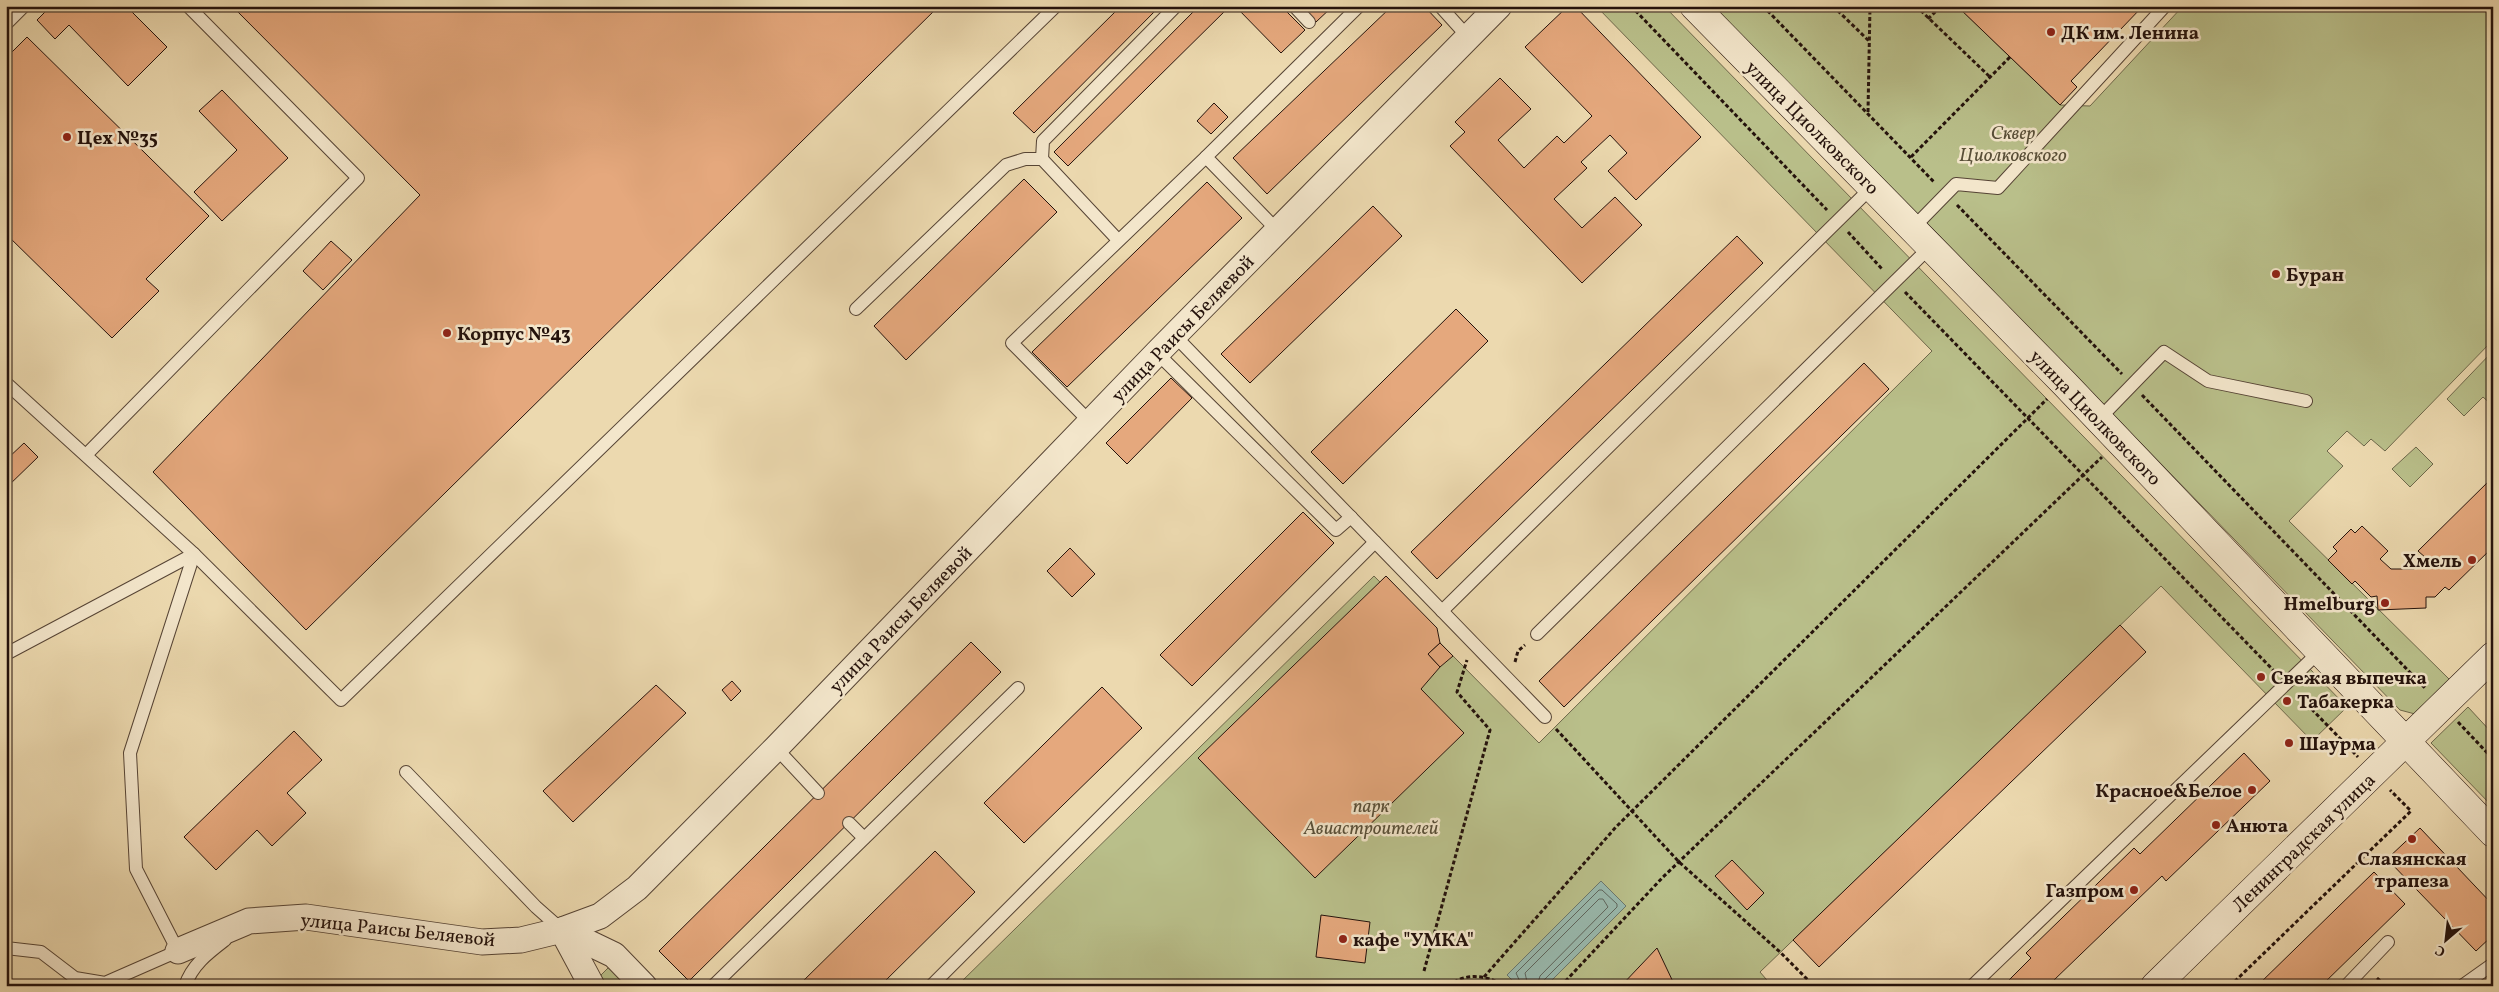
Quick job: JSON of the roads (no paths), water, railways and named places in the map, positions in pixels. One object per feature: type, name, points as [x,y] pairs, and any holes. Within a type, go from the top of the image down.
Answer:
[{"type":"street","name":"улица Раисы Беляевой","points":[[178,951],[249,921],[306,917],[482,942],[521,940],[562,930],[600,916],[637,888],[776,748],[1090,422],[1499,6]]},
{"type":"street","name":"улица Циолковского","points":[[1694,6],[2064,383],[2493,834]]},
{"type":"street","name":"Ленинградская улица","points":[[2155,986],[2493,656]]},
{"type":"street","points":[[562,930],[592,986]]},
{"type":"street","points":[[562,930],[614,955],[644,986]]},
{"type":"lane","points":[[6,24],[24,6]]},
{"type":"lane","points":[[86,455],[358,178],[188,6]]},
{"type":"lane","points":[[6,383],[194,554],[341,700],[1056,6]]},
{"type":"lane","points":[[1118,240],[1042,159],[1043,141],[1176,6]]},
{"type":"lane","points":[[1294,6],[1309,22]]},
{"type":"lane","points":[[1090,422],[1012,343],[1359,6]]},
{"type":"lane","points":[[1440,6],[1468,37]]},
{"type":"lane","points":[[1537,634],[1894,281],[1956,184],[1998,188],[2165,6]]},
{"type":"lane","points":[[1206,156],[1278,231]]},
{"type":"lane","points":[[856,310],[1006,164],[1025,159],[1042,159]]},
{"type":"lane","points":[[1442,611],[1872,187]]},
{"type":"lane","points":[[1175,336],[1545,717]]},
{"type":"lane","points":[[2098,420],[2164,352],[2208,381],[2306,401]]},
{"type":"lane","points":[[1158,353],[1336,530],[1351,518]]},
{"type":"lane","points":[[930,986],[1375,542]]},
{"type":"lane","points":[[6,654],[194,554]]},
{"type":"lane","points":[[6,948],[41,952],[75,978],[105,982],[178,951],[136,869],[130,753],[194,554]]},
{"type":"lane","points":[[1972,986],[2319,652]]},
{"type":"lane","points":[[713,986],[1018,688]]},
{"type":"lane","points":[[776,748],[818,793]]},
{"type":"lane","points":[[406,772],[536,907],[562,930]]},
{"type":"lane","points":[[849,823],[864,838]]},
{"type":"lane","points":[[186,986],[189,973],[204,956],[249,921]]},
{"type":"lane","points":[[2346,986],[2388,942]]},
{"type":"lane","points":[[2462,986],[2493,964]]},
{"type":"water","points":[[1601,881],[1626,906],[1546,986],[1518,986],[1507,975]]},
{"type":"place","name":"ДК им. Ленина","points":[[2051,32]]},
{"type":"place","name":"Цех №35","points":[[67,137]]},
{"type":"place","name":"Буран","points":[[2276,274]]},
{"type":"place","name":"Корпус №43","points":[[447,333]]},
{"type":"place","name":"Хмель","points":[[2472,560]]},
{"type":"place","name":"Hmelburg","points":[[2385,603]]},
{"type":"place","name":"Свежая выпечка","points":[[2261,677]]},
{"type":"place","name":"Табакерка","points":[[2287,701]]},
{"type":"place","name":"Шаурма","points":[[2289,743]]},
{"type":"place","name":"Красное&Белое","points":[[2252,790]]},
{"type":"place","name":"Анюта","points":[[2216,825]]},
{"type":"place","name":"Славянская трапеза","points":[[2412,839]]},
{"type":"place","name":"Газпром","points":[[2134,890]]},
{"type":"place","name":"кафе \"УМКА\"","points":[[1343,939]]},
{"type":"park label","name":"Сквер Циолковского","points":[[2013,143]]},
{"type":"park label","name":"парк Авиастроителей","points":[[1371,816]]}]
